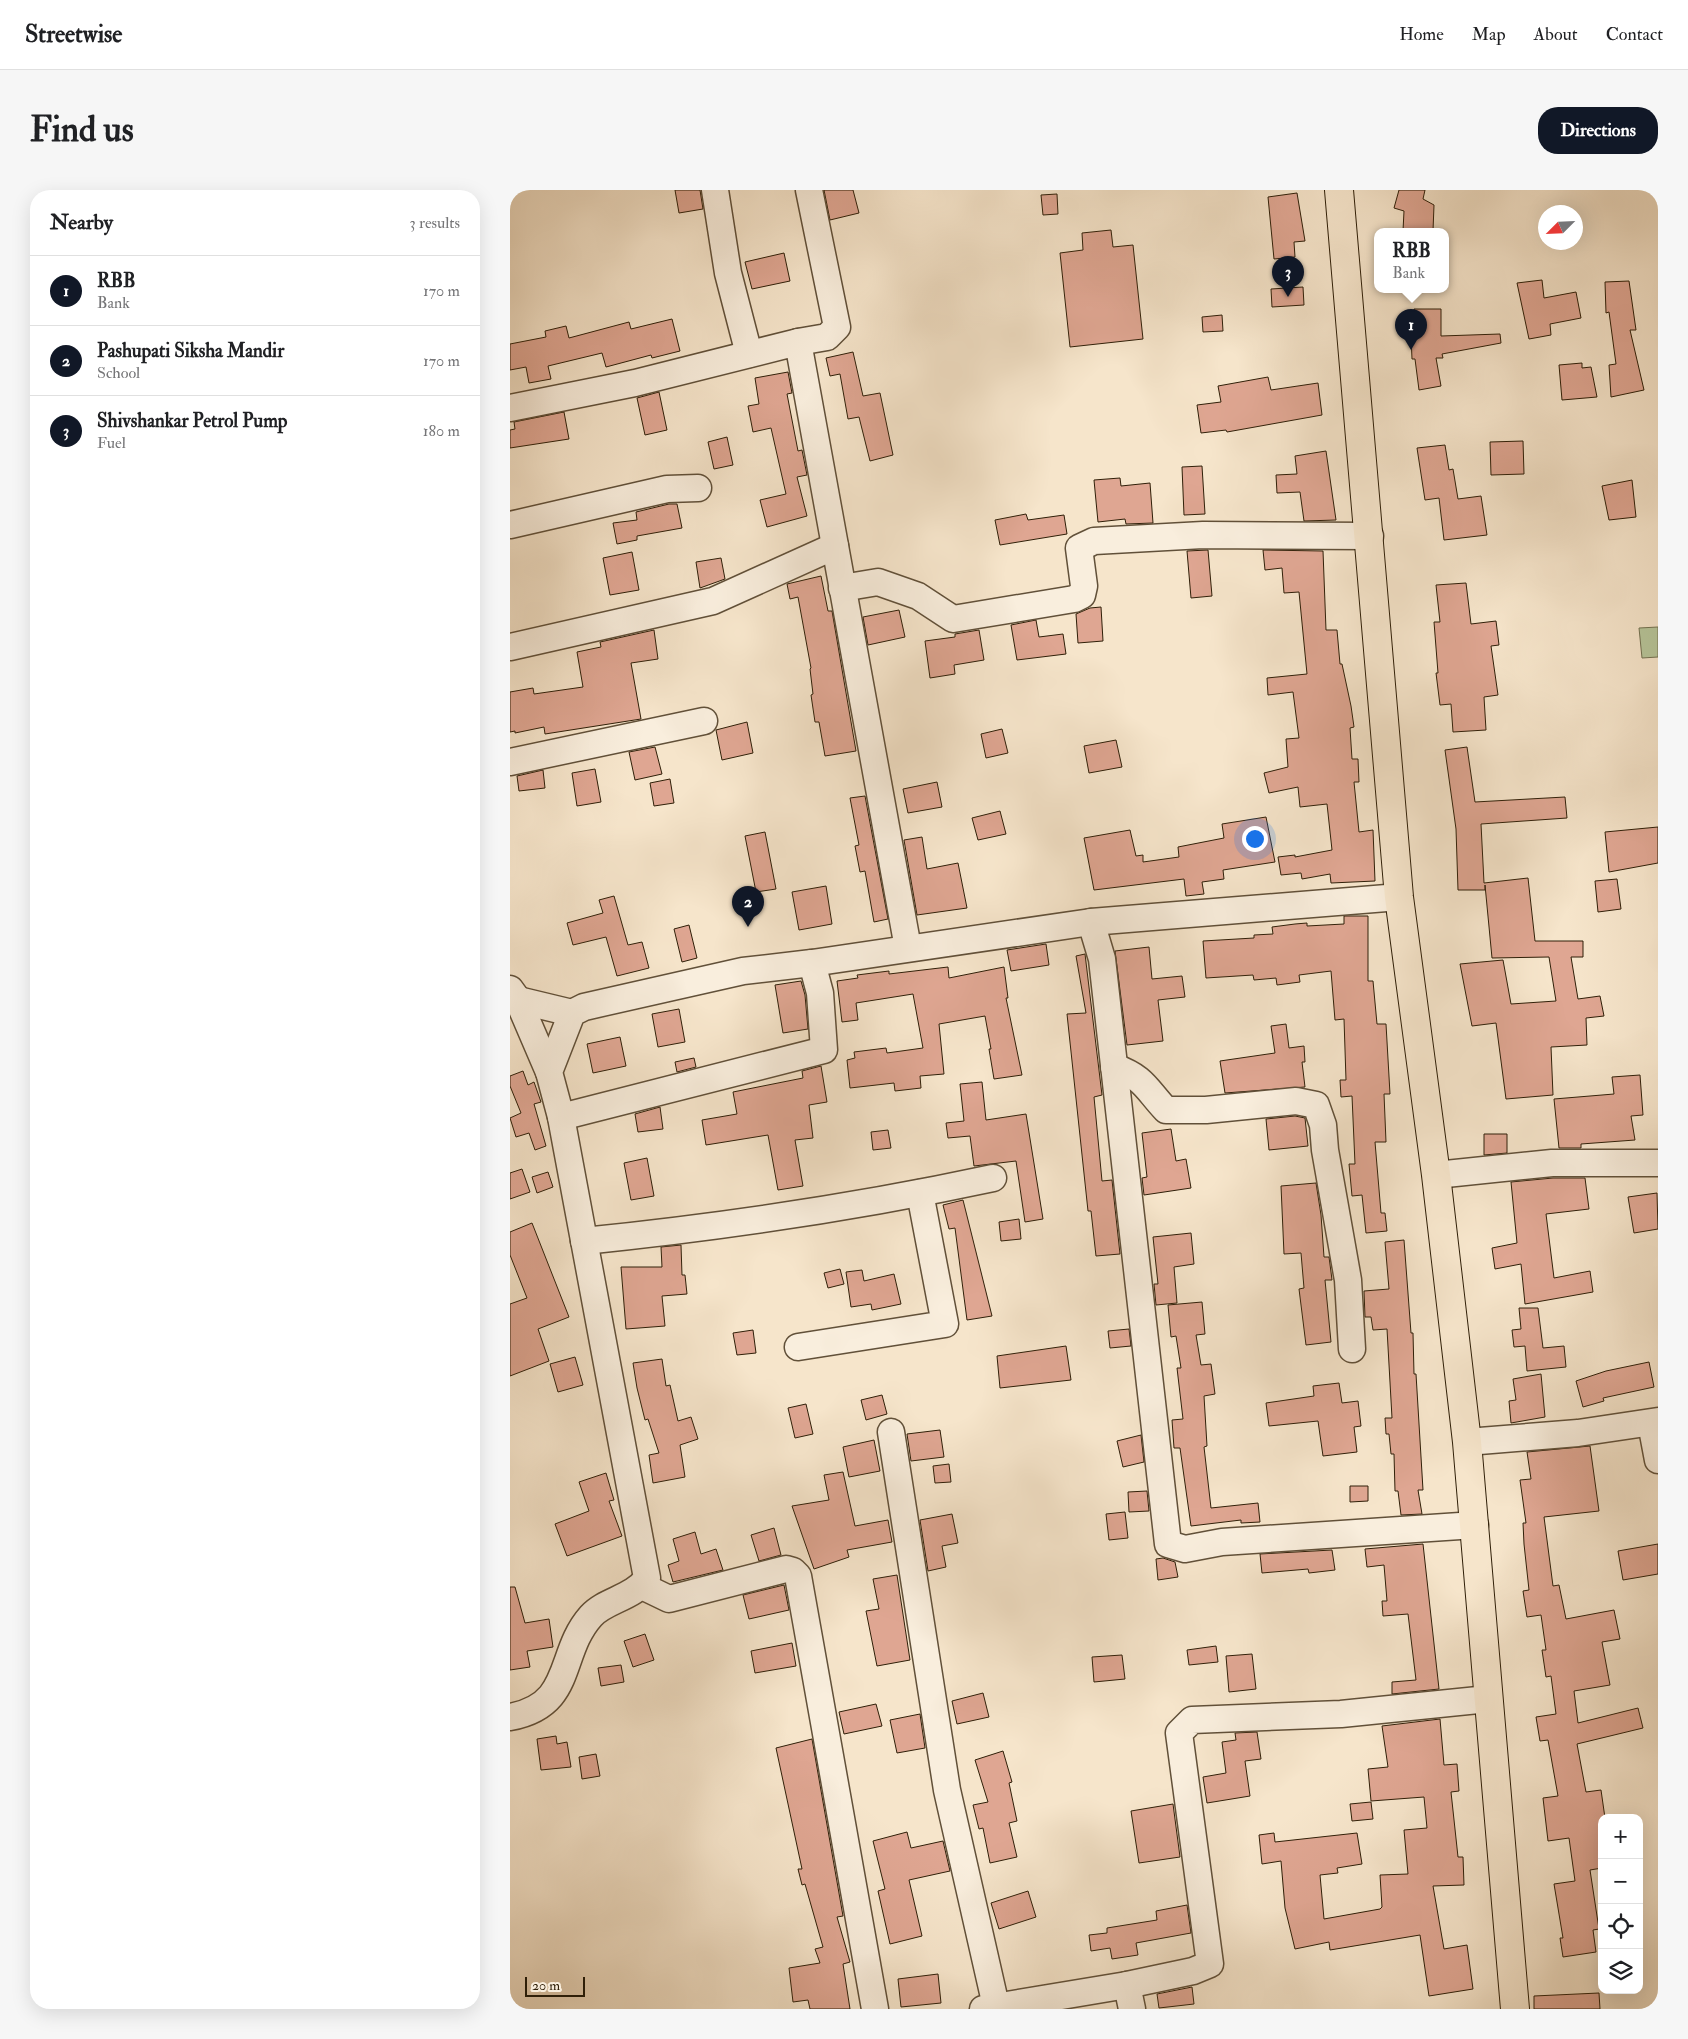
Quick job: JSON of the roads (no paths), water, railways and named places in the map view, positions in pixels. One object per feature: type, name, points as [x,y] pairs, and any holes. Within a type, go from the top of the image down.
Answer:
[{"type":"main road","points":[[1339,190],[1370,536],[1399,897],[1436,1174],[1467,1442],[1515,2009]]},
{"type":"street","points":[[715,190],[728,273],[749,354]]},
{"type":"street","points":[[510,408],[635,383],[798,342],[827,337],[837,327],[809,190]]},
{"type":"street","points":[[798,342],[908,948]]},
{"type":"street","points":[[510,526],[667,490],[698,488]]},
{"type":"street","points":[[842,588],[878,582],[918,596],[953,619],[1074,599],[1082,595],[1084,586],[1079,548],[1094,541],[1202,535],[1370,536]]},
{"type":"street","points":[[510,647],[713,601],[835,546]]},
{"type":"street","points":[[510,762],[704,721]]},
{"type":"street","points":[[549,1072],[572,1014],[584,1007],[743,971],[812,963],[1091,922],[1399,897]]},
{"type":"street","points":[[1091,922],[1102,959],[1168,1544],[1185,1549],[1222,1542],[1475,1525]]},
{"type":"street","points":[[561,1117],[824,1050],[820,993],[812,963]]},
{"type":"street","points":[[514,994],[572,1014]]},
{"type":"street","points":[[510,1717],[523,1715],[552,1697],[564,1676],[568,1654],[591,1615],[642,1586],[647,1578],[641,1536],[561,1117],[549,1072],[514,994]]},
{"type":"street","points":[[1114,1068],[1129,1072],[1149,1087],[1166,1110],[1206,1110],[1296,1101],[1316,1105],[1323,1125],[1325,1150],[1348,1280],[1352,1350]]},
{"type":"street","points":[[1436,1174],[1552,1163],[1658,1163]]},
{"type":"street","points":[[584,1242],[687,1231],[920,1193],[993,1178]]},
{"type":"street","points":[[798,1347],[945,1324],[920,1193]]},
{"type":"street","points":[[1467,1442],[1578,1433],[1655,1422],[1658,1460]]},
{"type":"street","points":[[891,1432],[947,1790],[989,2008],[1130,1997],[1210,1964],[1179,1732],[1192,1720],[1341,1714],[1488,1699]]},
{"type":"street","points":[[642,1586],[669,1599],[786,1569],[793,1571],[798,1576],[875,2009]]},
{"type":"place","name":"Shivshankar Petrol Pump","points":[[1288,297]]},
{"type":"place","name":"RBB","points":[[1411,350]]},
{"type":"place","name":"Pashupati Siksha Mandir","points":[[748,927]]}]
